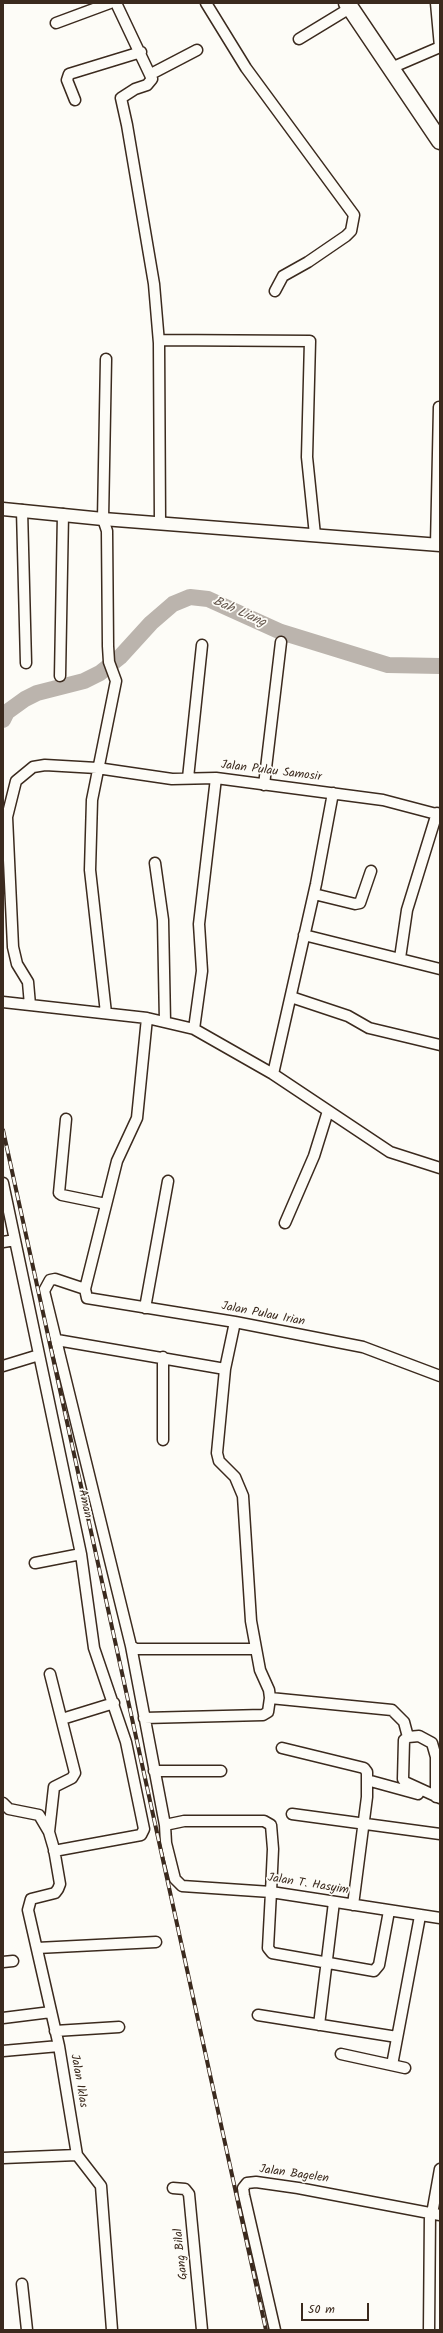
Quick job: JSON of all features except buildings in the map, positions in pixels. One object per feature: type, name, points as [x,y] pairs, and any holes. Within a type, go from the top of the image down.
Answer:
[{"type":"highway","points":[[348,5],[440,141]]},
{"type":"street","points":[[206,3],[246,68],[354,215],[351,231],[346,236],[303,265],[283,276],[275,291]]},
{"type":"street","points":[[391,68],[440,47],[436,3]]},
{"type":"street","points":[[56,23],[117,4],[152,74],[150,83],[124,94],[121,98],[145,222],[154,284],[158,340],[160,523]]},
{"type":"street","points":[[299,39],[348,5]]},
{"type":"street","points":[[152,74],[197,50]]},
{"type":"street","points":[[75,100],[67,80],[69,74],[141,52]]},
{"type":"street","points":[[158,340],[310,341],[307,457],[315,535]]},
{"type":"street","points":[[106,359],[103,519],[107,531],[109,662],[116,681],[97,768],[92,800],[90,870],[106,1013]]},
{"type":"street","points":[[3,508],[103,519],[438,545],[440,407]]},
{"type":"street","points":[[22,510],[26,663]]},
{"type":"street","points":[[60,676],[63,514]]},
{"type":"street","points":[[264,784],[281,642]]},
{"type":"street","points":[[188,778],[202,645]]},
{"type":"street","name":"Jalan Pulau Samosir","points":[[30,1005],[28,982],[17,964],[13,947],[7,817],[16,781],[33,767],[45,765],[97,768],[172,778],[216,778],[384,800],[438,814]]},
{"type":"street","points":[[194,1029],[202,971],[199,924],[216,778]]},
{"type":"street","points":[[273,1074],[314,894],[333,793]]},
{"type":"street","points":[[400,958],[407,910],[438,814]]},
{"type":"street","points":[[155,863],[163,920],[165,1022]]},
{"type":"street","points":[[314,894],[355,904],[360,903],[362,901],[371,871]]},
{"type":"street","points":[[304,935],[440,969]]},
{"type":"street","points":[[291,997],[348,1016],[369,1028],[440,1045]]},
{"type":"street","points":[[3,1002],[147,1018],[194,1029],[273,1074],[390,1152],[440,1168]]},
{"type":"street","points":[[147,1018],[137,1118],[117,1161],[85,1289],[55,1279],[50,1280],[44,1291],[131,1646],[165,1825],[184,1821],[264,1821],[271,1825],[273,1849],[269,1951],[280,1956],[327,1964],[374,1970],[377,1969],[390,1911]]},
{"type":"street","points":[[285,1223],[314,1156],[328,1111]]},
{"type":"street","points":[[66,1119],[59,1192],[62,1195],[106,1204]]},
{"type":"street","points":[[146,1308],[168,1181]]},
{"type":"street","name":"Aman","points":[[3,1183],[81,1554],[94,1648],[114,1703],[126,1742],[144,1829],[141,1836],[54,1852]]},
{"type":"street","points":[[3,1242],[15,1240]]},
{"type":"street","name":"Jalan Pulau Irian","points":[[85,1289],[87,1298],[92,1300],[235,1322],[363,1347],[440,1376]]},
{"type":"street","points":[[144,1718],[263,1715],[268,1712],[270,1698],[269,1690],[260,1670],[251,1621],[243,1496],[235,1477],[220,1461],[217,1453],[225,1369],[235,1322]]},
{"type":"street","points":[[56,1340],[163,1357],[225,1369]]},
{"type":"street","points":[[3,1366],[39,1355]]},
{"type":"street","points":[[163,1357],[163,1440]]},
{"type":"street","points":[[35,1563],[81,1554]]},
{"type":"street","points":[[131,1646],[136,1649],[256,1649]]},
{"type":"street","points":[[49,1832],[54,1788],[72,1778],[76,1773],[50,1674]]},
{"type":"street","points":[[270,1698],[392,1710],[404,1722],[408,1737]]},
{"type":"street","points":[[62,1719],[114,1703]]},
{"type":"street","points":[[419,1736],[432,1743],[436,1757],[439,1800],[403,1779],[404,1740],[408,1737],[419,1736]]},
{"type":"street","points":[[282,1748],[364,1768],[367,1772],[364,1824],[353,1905]]},
{"type":"street","points":[[154,1771],[220,1771]]},
{"type":"street","points":[[367,1780],[394,1786],[439,1800]]},
{"type":"street","points":[[3,1803],[9,1809],[39,1815],[49,1832],[54,1852]]},
{"type":"street","points":[[292,1814],[440,1834]]},
{"type":"street","name":"Jalan T. Hasyim","points":[[165,1825],[166,1844],[175,1879],[182,1886],[271,1892],[440,1918]]},
{"type":"street","name":"Jalan Iklas","points":[[54,1852],[60,1884],[58,1889],[55,1893],[31,1900],[28,1910],[56,2031],[77,2155],[102,2186],[112,2330]]},
{"type":"street","points":[[319,2026],[334,1902]]},
{"type":"street","points":[[392,2065],[420,1916]]},
{"type":"street","points":[[37,1948],[156,1942]]},
{"type":"street","points":[[3,2018],[51,2012]]},
{"type":"street","points":[[258,2015],[319,2026],[397,2037]]},
{"type":"street","points":[[56,2031],[119,2027]]},
{"type":"street","points":[[3,2050],[59,2046]]},
{"type":"street","points":[[340,2054],[405,2068]]},
{"type":"street","points":[[3,2158],[77,2155]]},
{"type":"street","points":[[429,2330],[434,2214],[440,2169]]},
{"type":"street","name":"Jalan Bagelen","points":[[275,2330],[244,2195],[243,2188],[247,2183],[256,2182],[298,2188],[434,2214]]},
{"type":"street","name":"Gang Bilal","points":[[173,2188],[185,2189],[189,2194],[202,2330]]},
{"type":"street","points":[[22,2284],[27,2330]]},
{"type":"waterway","name":"Bah Liang","points":[[3,720],[7,712],[25,699],[37,693],[84,681],[100,673],[120,657],[151,623],[173,604],[190,597],[208,599],[281,632],[388,665],[440,666]]},
{"type":"railway","points":[[3,1130],[266,2330]]}]
